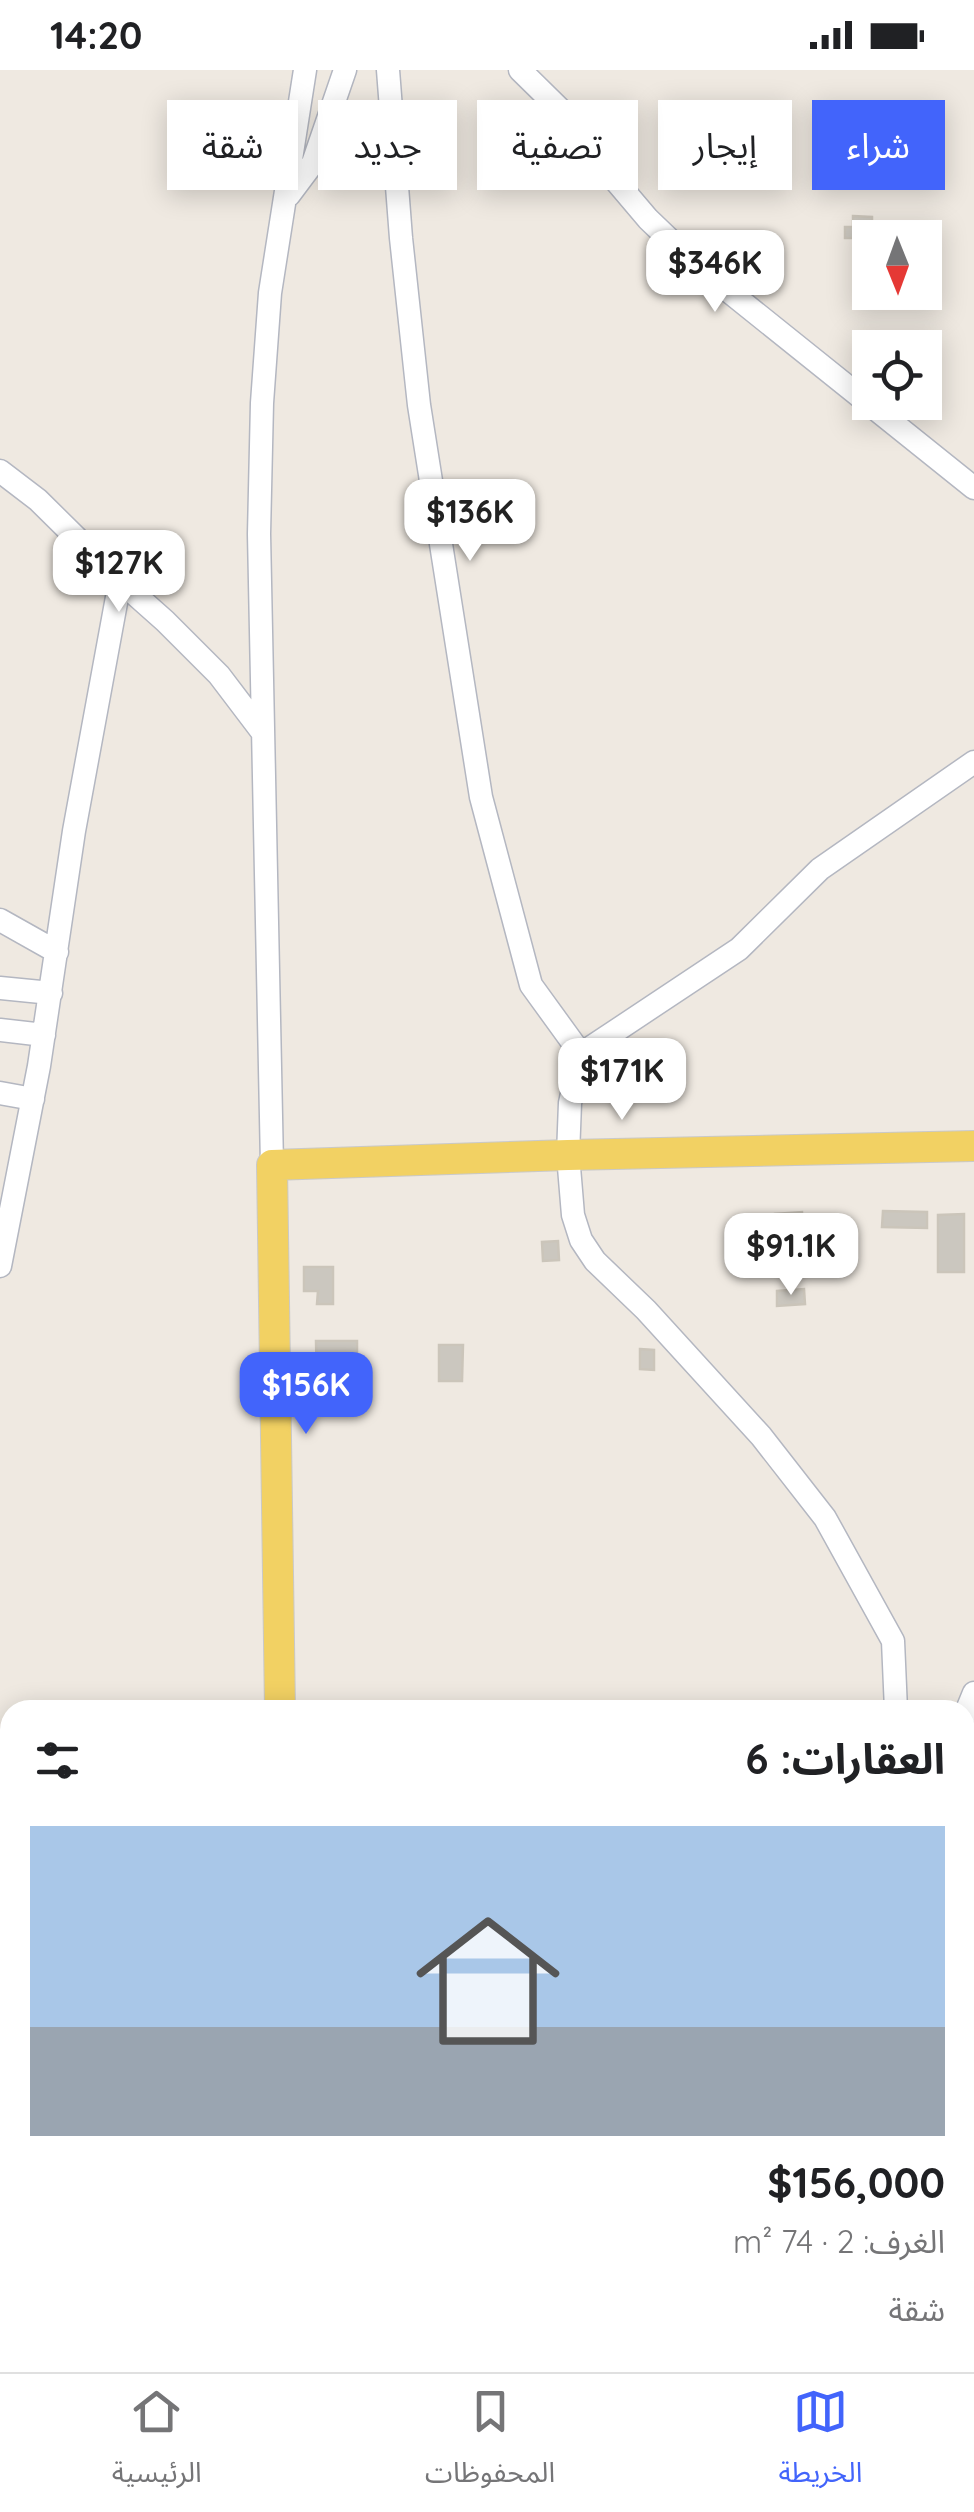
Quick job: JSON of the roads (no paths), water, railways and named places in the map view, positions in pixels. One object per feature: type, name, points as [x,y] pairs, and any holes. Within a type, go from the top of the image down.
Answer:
[{"type":"main road","points":[[280,1700],[272,1166],[974,1146]]},
{"type":"street","points":[[272,1166],[259,534],[262,402],[270,293],[305,70]]},
{"type":"street","points":[[286,198],[313,163],[345,70]]},
{"type":"street","points":[[388,70],[401,238],[420,405],[481,797],[531,985],[582,1054]]},
{"type":"street","points":[[520,70],[578,128],[609,174],[648,219],[696,265],[974,488]]},
{"type":"street","points":[[0,472],[38,500],[219,675],[263,733]]},
{"type":"street","points":[[0,1266],[12,1152],[33,1099],[74,831],[120,582]]},
{"type":"street","points":[[895,1700],[892,1641],[825,1518],[761,1436],[646,1310],[594,1262],[581,1240],[574,1215],[568,1155],[570,1104],[582,1054],[739,949],[820,869],[974,762]]},
{"type":"street","points":[[0,920],[57,952]]},
{"type":"street","points":[[0,988],[51,993]]},
{"type":"street","points":[[0,1030],[44,1035]]},
{"type":"street","points":[[0,1093],[33,1099]]}]
